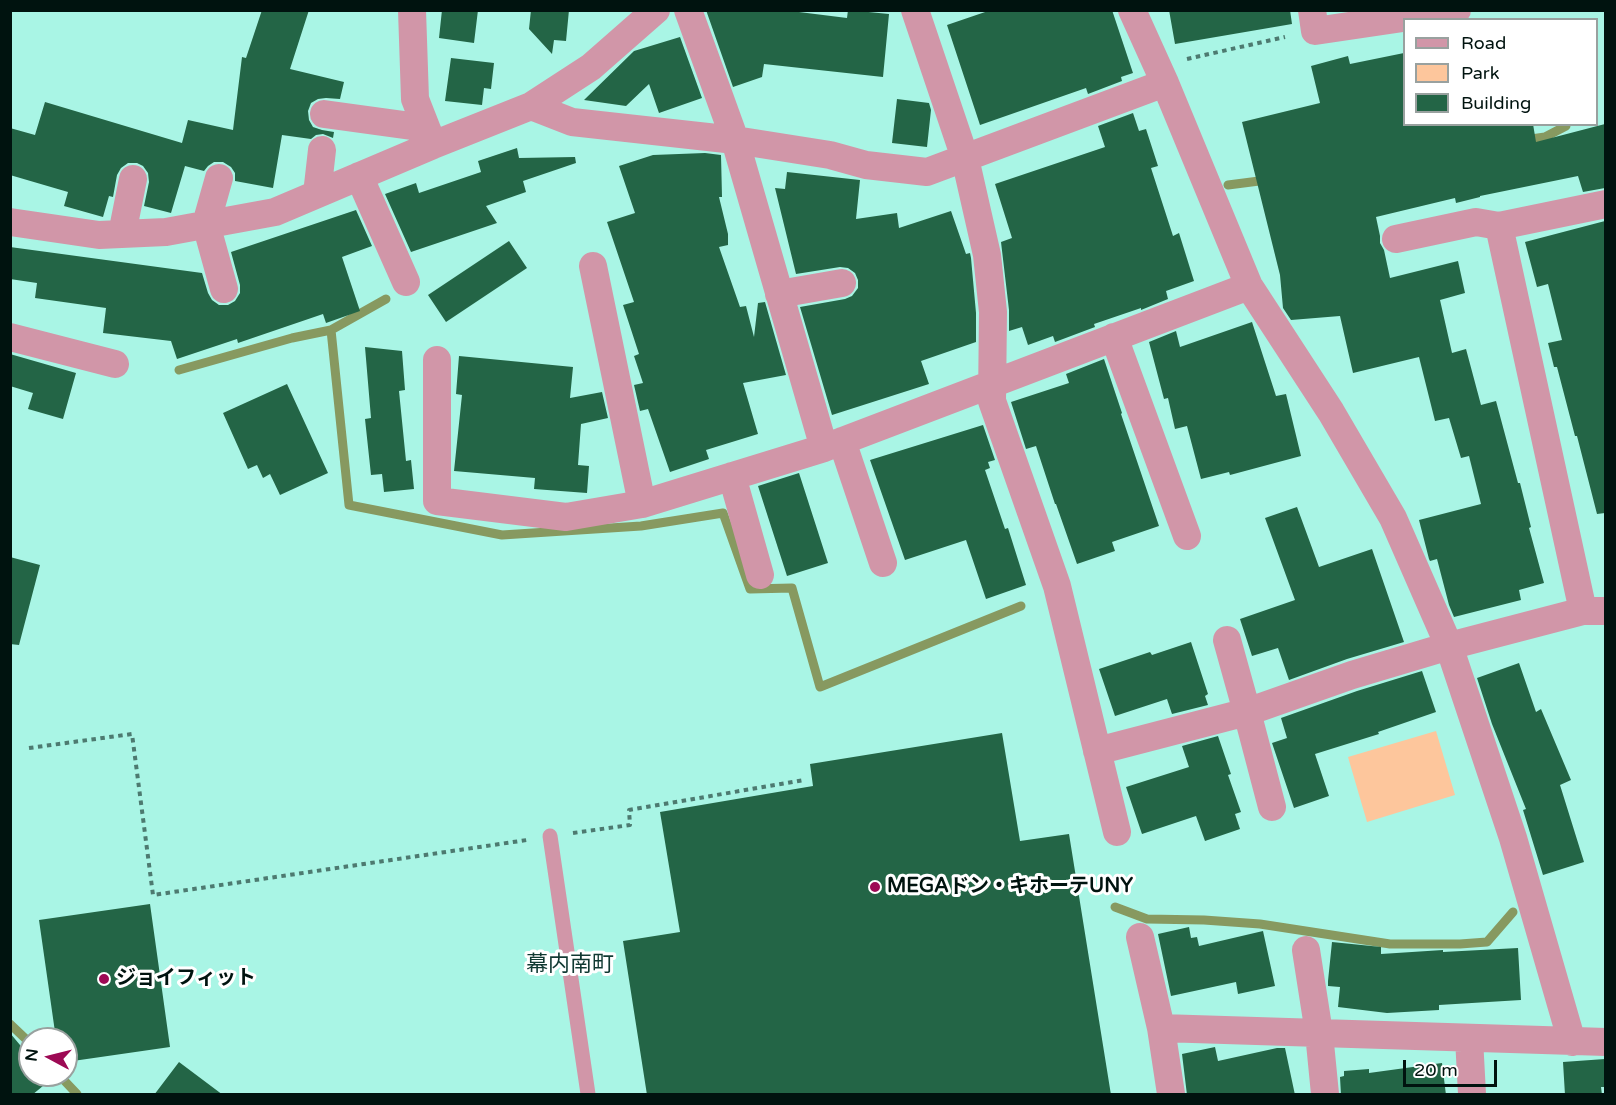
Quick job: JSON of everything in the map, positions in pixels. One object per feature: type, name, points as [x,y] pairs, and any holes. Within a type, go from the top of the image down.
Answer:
[{"type":"street","points":[[412,10],[415,99],[430,136]]},
{"type":"street","points":[[10,222],[99,235],[166,232],[275,212],[359,176],[430,136],[531,106],[591,67],[656,10]]},
{"type":"street","points":[[688,10],[735,140],[779,294],[833,445],[882,563]]},
{"type":"street","points":[[915,10],[965,158],[987,255],[993,312],[992,401],[1057,586],[1117,832]]},
{"type":"street","points":[[1132,10],[1249,286],[1331,412],[1393,518],[1449,646],[1513,838],[1572,1041]]},
{"type":"street","points":[[1314,21],[1457,10]]},
{"type":"street","points":[[531,106],[572,122],[735,140],[830,155],[866,165],[927,172],[1161,74]]},
{"type":"street","points":[[324,114],[430,136]]},
{"type":"street","points":[[317,194],[322,150]]},
{"type":"street","points":[[359,176],[406,282]]},
{"type":"street","points":[[219,178],[206,225],[224,289]]},
{"type":"street","points":[[122,234],[133,179]]},
{"type":"street","points":[[1396,239],[1476,222],[1500,226],[1605,204]]},
{"type":"street","points":[[1097,750],[1247,712],[1352,675],[1449,646],[1594,611],[1500,226]]},
{"type":"street","points":[[593,266],[642,504]]},
{"type":"street","points":[[779,294],[842,283]]},
{"type":"street","points":[[437,360],[437,501],[566,517],[642,504],[833,445],[1249,286]]},
{"type":"street","points":[[10,337],[115,364]]},
{"type":"street","points":[[1114,337],[1187,536]]},
{"type":"street","points":[[732,476],[760,575]]},
{"type":"street","points":[[1227,640],[1272,807]]},
{"type":"street","points":[[1140,937],[1161,1028],[1171,1095]]},
{"type":"street","points":[[1306,950],[1319,1033],[1325,1095]]},
{"type":"street","points":[[1161,1028],[1605,1042]]},
{"type":"street","points":[[1469,1038],[1472,1095]]},
{"type":"lane","points":[[550,836],[588,1095]]},
{"type":"path","points":[[1161,74],[1314,21]]},
{"type":"path","points":[[29,748],[132,734],[153,895],[630,825],[629,810],[804,780]]},
{"type":"green space","points":[[1436,731],[1455,795],[1367,822],[1348,757]]},
{"type":"building","points":[[262,10],[309,10],[290,69],[344,82],[340,99],[318,99],[311,103],[308,111],[313,127],[334,132],[333,138],[323,134],[311,139],[282,135],[273,188],[235,181],[235,173],[223,162],[214,162],[204,171],[185,166],[171,213],[144,206],[149,182],[148,173],[143,166],[137,163],[128,163],[117,175],[113,197],[109,196],[103,217],[64,206],[68,192],[10,175],[10,128],[35,135],[45,102],[182,143],[188,120],[233,130],[242,57],[246,58]]},
{"type":"building","points":[[442,10],[478,10],[474,43],[439,38]]},
{"type":"building","points":[[531,10],[569,10],[566,41],[554,40],[552,54],[529,29]]},
{"type":"building","points":[[706,10],[783,10],[847,18],[848,10],[889,14],[883,77],[764,64],[762,77],[733,87]]},
{"type":"building","points":[[991,10],[1112,10],[1133,73],[1121,77],[1122,81],[1088,94],[1086,88],[980,125],[947,25]]},
{"type":"building","points":[[1169,10],[1290,10],[1292,24],[1175,44]]},
{"type":"building","points":[[680,37],[702,98],[659,113],[649,84],[626,106],[584,100],[634,51]]},
{"type":"building","points":[[1403,53],[1403,126],[1533,126],[1536,142],[1605,124],[1605,188],[1583,192],[1578,176],[1456,203],[1455,198],[1376,217],[1380,243],[1384,250],[1390,278],[1458,261],[1465,293],[1440,300],[1452,353],[1466,349],[1481,405],[1496,401],[1518,483],[1520,483],[1544,583],[1519,590],[1521,600],[1454,617],[1437,559],[1430,561],[1429,559],[1419,520],[1481,504],[1469,456],[1461,458],[1449,418],[1435,421],[1419,357],[1353,373],[1340,316],[1291,320],[1283,308],[1280,275],[1242,122],[1320,103],[1311,66],[1348,56],[1350,64]]},
{"type":"building","points":[[451,58],[494,63],[491,89],[484,88],[482,105],[445,101]]},
{"type":"building","points":[[897,99],[929,103],[931,110],[927,147],[892,143]]},
{"type":"building","points":[[1133,113],[1139,131],[1146,129],[1158,166],[1151,168],[1173,236],[1179,233],[1194,281],[1166,291],[1168,299],[1141,310],[1141,308],[1094,324],[1095,327],[1055,342],[1053,336],[1028,345],[1022,327],[1009,331],[1009,310],[1001,242],[1012,238],[995,184],[1105,147],[1098,126]]},
{"type":"building","points":[[517,148],[519,158],[575,157],[576,163],[523,181],[526,192],[486,206],[497,223],[411,252],[385,194],[416,183],[419,193],[481,172],[478,161]]},
{"type":"building","points":[[705,153],[721,155],[722,197],[719,197],[728,234],[728,245],[719,247],[740,307],[746,306],[754,337],[758,303],[765,302],[786,375],[743,383],[758,434],[706,450],[709,459],[670,472],[648,409],[640,411],[634,385],[643,383],[634,356],[639,354],[623,305],[634,302],[607,222],[635,213],[619,166],[653,155]]},
{"type":"building","points":[[787,172],[860,180],[856,219],[897,213],[899,228],[951,211],[966,254],[970,253],[971,258],[976,342],[921,361],[929,384],[832,415],[800,307],[852,296],[858,288],[858,280],[855,273],[848,268],[840,267],[796,274],[775,188],[785,189]]},
{"type":"building","points":[[356,210],[372,246],[342,257],[360,311],[326,323],[323,314],[238,343],[237,339],[177,359],[171,341],[103,333],[106,308],[35,298],[37,283],[10,279],[10,247],[202,273],[212,300],[219,305],[228,305],[235,301],[240,293],[231,252]]},
{"type":"building","points":[[1605,221],[1605,513],[1597,514],[1577,436],[1575,436],[1557,367],[1554,367],[1548,343],[1562,340],[1548,284],[1537,287],[1525,242]]},
{"type":"building","points":[[509,241],[527,268],[446,322],[428,295]]},
{"type":"building","points":[[1252,322],[1276,396],[1286,394],[1301,456],[1230,475],[1229,472],[1201,479],[1187,426],[1175,429],[1168,398],[1164,399],[1149,342],[1176,331],[1180,347]]},
{"type":"building","points":[[365,347],[402,351],[405,390],[399,391],[406,461],[411,460],[414,489],[384,492],[382,474],[371,475],[365,419],[371,418]]},
{"type":"building","points":[[10,354],[76,373],[63,419],[28,409],[33,393],[10,386]]},
{"type":"building","points":[[459,356],[573,367],[570,398],[602,392],[608,418],[581,424],[578,465],[589,466],[587,493],[534,489],[535,478],[454,471],[462,395],[456,394]]},
{"type":"building","points":[[1104,359],[1159,526],[1112,542],[1115,551],[1077,564],[1036,446],[1026,449],[1011,402],[1069,383],[1066,374]]},
{"type":"building","points":[[287,384],[328,473],[280,495],[270,474],[263,478],[257,465],[248,469],[223,413]]},
{"type":"building","points":[[983,425],[995,460],[988,462],[990,468],[985,470],[1005,529],[1008,528],[1026,585],[986,599],[966,540],[905,560],[870,460]]},
{"type":"building","points":[[799,473],[828,563],[787,576],[758,486]]},
{"type":"building","points":[[1297,507],[1319,567],[1372,549],[1404,642],[1289,680],[1278,648],[1252,656],[1240,619],[1295,600],[1265,518]]},
{"type":"building","points":[[10,557],[40,565],[19,645],[10,644]]},
{"type":"building","points":[[1191,642],[1208,694],[1205,696],[1208,705],[1172,714],[1167,699],[1115,716],[1099,669],[1150,652],[1152,655]]},
{"type":"building","points":[[1519,663],[1536,712],[1541,709],[1571,780],[1560,785],[1584,862],[1543,875],[1523,810],[1526,809],[1492,724],[1477,678]]},
{"type":"building","points":[[1422,671],[1436,712],[1378,732],[1379,734],[1315,754],[1329,796],[1294,808],[1272,743],[1287,738],[1281,718]]},
{"type":"building","name":"MEGAドン・キホーテUNY","points":[[1002,733],[1020,841],[1069,834],[1111,1095],[647,1095],[623,941],[680,932],[660,812],[813,786],[810,764]]},
{"type":"building","points":[[1218,736],[1241,812],[1235,814],[1240,829],[1205,841],[1196,816],[1142,834],[1126,787],[1189,767],[1182,746]]},
{"type":"building","name":"ジョイフィット","points":[[150,904],[170,1047],[78,1060],[78,1027],[54,1027],[39,920]]},
{"type":"building","points":[[1189,927],[1191,938],[1197,937],[1199,946],[1263,931],[1275,986],[1238,994],[1236,982],[1171,996],[1158,934]]},
{"type":"building","points":[[1332,942],[1381,947],[1381,954],[1518,948],[1521,1000],[1439,1005],[1439,1010],[1387,1013],[1338,1007],[1340,987],[1328,986]]},
{"type":"building","points":[[10,1033],[18,1043],[18,1087],[42,1087],[32,1095],[10,1095]]},
{"type":"building","points":[[1215,1047],[1218,1061],[1285,1048],[1295,1095],[1187,1095],[1182,1054]]},
{"type":"building","points":[[1605,1059],[1605,1087],[1601,1087],[1602,1095],[1565,1095],[1563,1062]]},
{"type":"building","points":[[179,1062],[223,1095],[154,1095]]},
{"type":"building","points":[[1442,1063],[1446,1095],[1341,1095],[1340,1077],[1344,1076],[1344,1071],[1369,1069],[1369,1073]]},
{"type":"waterway","points":[[1524,140],[1545,137],[1566,126]]},
{"type":"waterway","points":[[1228,185],[1267,180]]},
{"type":"waterway","points":[[179,370],[292,338],[331,330],[386,299]]},
{"type":"waterway","points":[[331,330],[349,505],[502,535],[641,526],[723,513],[750,589],[792,588],[820,687],[1021,606]]},
{"type":"waterway","points":[[1115,907],[1147,919],[1260,924],[1390,944],[1487,942],[1513,912]]},
{"type":"waterway","points":[[10,1024],[18,1032]]},
{"type":"waterway","points":[[70,1087],[77,1094]]},
{"type":"place","name":"MEGAドン・キホーテUNY","points":[[875,887]]},
{"type":"place","name":"ジョイフィット","points":[[104,979]]},
{"type":"district","name":"幕内南町","points":[[570,965]]}]
